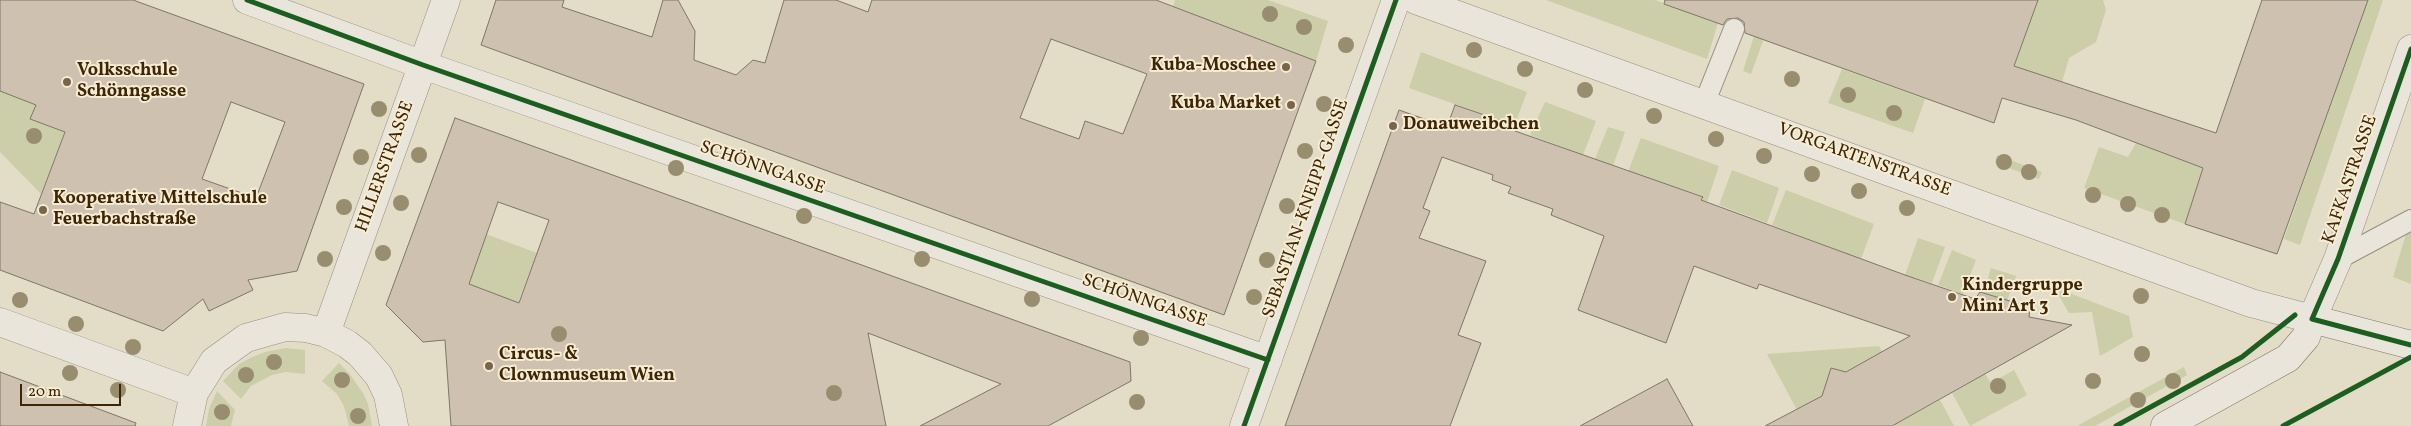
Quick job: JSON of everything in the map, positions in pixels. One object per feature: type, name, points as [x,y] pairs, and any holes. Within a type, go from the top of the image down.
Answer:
[{"type":"street","name":"SCHÖNNGASSE","points":[[247,0],[423,65],[1268,360]]},
{"type":"street","name":"HILLERSTRASSE","points":[[326,334],[446,0]]},
{"type":"street","name":"SEBASTIAN-KNEIPP-GASSE","points":[[1244,426],[1396,0]]},
{"type":"street","name":"VORGARTENSTRASSE","points":[[1416,0],[2251,303],[2411,345]]},
{"type":"street","name":"KAFKASTRASSE","points":[[2165,426],[2288,358],[2306,337],[2338,259],[2411,49]]},
{"type":"street","points":[[0,322],[194,393]]},
{"type":"street","points":[[187,426],[194,393],[214,361],[246,338],[285,327],[306,328],[326,334],[347,344],[360,354],[379,376],[388,396],[394,426]]},
{"type":"lane","points":[[1704,104],[1734,29]]},
{"type":"lane","points":[[2338,259],[2411,220]]},
{"type":"green space","points":[[1175,0],[1268,0],[1328,21],[1316,61],[1173,7]]},
{"type":"green space","points":[[1546,0],[1655,0],[1718,23],[1707,59]]},
{"type":"green space","points":[[1778,0],[1751,74],[1743,71],[1754,36]]},
{"type":"green space","points":[[2038,0],[2103,0],[2106,10],[2096,42],[2069,58],[2062,82],[2014,66]]},
{"type":"green space","points":[[2367,0],[2383,0],[2300,245],[2284,239]]},
{"type":"green space","points":[[1421,52],[1527,92],[1515,124],[1517,126],[1409,88]]},
{"type":"green space","points":[[1842,69],[1925,99],[1913,133],[1828,103]]},
{"type":"green space","points":[[0,91],[36,105],[31,119],[65,132],[41,194],[0,152]]},
{"type":"green space","points":[[1545,102],[1596,121],[1583,155],[1530,135]]},
{"type":"green space","points":[[1608,127],[1625,132],[1613,166],[1595,159]]},
{"type":"green space","points":[[1641,138],[1719,166],[1707,202],[1701,199],[1702,196],[1628,172]]},
{"type":"green space","points":[[2136,143],[2203,168],[2185,224],[2084,188],[2099,147],[2128,157]]},
{"type":"green space","points":[[1997,155],[2042,172],[2039,179],[1995,163]]},
{"type":"green space","points":[[1732,170],[1779,188],[1767,223],[1719,205]]},
{"type":"green space","points":[[1786,190],[1874,224],[1861,259],[1772,225]]},
{"type":"green space","points":[[2411,232],[2411,284],[2393,277],[2406,234]]},
{"type":"green space","points":[[486,234],[537,253],[518,303],[465,296]]},
{"type":"green space","points":[[1918,238],[1945,247],[1932,283],[1905,275]]},
{"type":"green space","points":[[1952,250],[1976,260],[1963,294],[1938,285]]},
{"type":"green space","points":[[1991,268],[2016,276],[2007,301],[1984,293]]},
{"type":"green space","points":[[2054,287],[2129,316],[2133,337],[2100,356],[2092,312],[2069,313]]},
{"type":"green space","points":[[1879,346],[1887,360],[1853,368],[1845,372],[1836,370],[1832,391],[1797,410],[1767,354]]},
{"type":"green space","points":[[286,348],[305,350],[305,374],[286,372],[272,375],[251,386],[241,399],[223,381],[239,364],[250,358],[265,352]]},
{"type":"green space","points":[[339,363],[349,373],[363,393],[368,404],[372,426],[349,426],[344,406],[337,394],[322,381]]},
{"type":"green space","points":[[2184,367],[2187,375],[2095,426],[2077,426]]},
{"type":"green space","points":[[2014,370],[2027,395],[1970,426],[1952,393],[1985,374],[1991,383]]},
{"type":"green space","points":[[217,391],[235,410],[231,426],[206,426],[209,409]]},
{"type":"green space","points":[[1940,400],[1954,426],[1892,426]]},
{"type":"building","points":[[0,0],[133,0],[364,84],[297,271],[248,280],[253,290],[209,311],[203,299],[163,331],[0,270],[0,202],[34,214],[65,132],[30,119],[36,105],[0,91]],"holes":[[[231,102],[285,122],[256,198],[202,179]]]},
{"type":"building","points":[[496,0],[564,0],[562,7],[652,37],[663,0],[678,0],[695,31],[694,60],[736,75],[753,60],[765,63],[784,0],[836,0],[868,12],[872,0],[1156,0],[1316,61],[1224,315],[481,45]],"holes":[[[1051,39],[1147,74],[1123,134],[1085,121],[1079,139],[1020,118]]]},
{"type":"building","points":[[1665,0],[2038,0],[2014,66],[2216,133],[2262,0],[2368,0],[2277,254],[2185,224],[2203,168],[2076,120],[2002,98],[1994,123],[1745,33],[1744,22],[1738,18],[1727,19],[1723,25],[1664,4]]},
{"type":"building","points":[[1455,105],[1517,126],[1515,131],[1703,197],[1701,200],[1905,275],[1975,299],[1980,292],[2030,307],[2029,317],[2072,325],[1892,426],[1765,426],[1822,396],[1831,368],[1846,372],[1910,336],[1759,284],[1757,289],[1694,266],[1666,343],[1578,310],[1604,236],[1551,215],[1553,209],[1508,193],[1511,187],[1492,180],[1493,175],[1442,157],[1423,208],[1430,211],[1419,238],[1486,261],[1458,335],[1481,343],[1450,426],[1285,426],[1399,110],[1447,127]]},
{"type":"building","points":[[455,118],[1130,362],[1131,381],[1048,426],[920,426],[1001,384],[868,333],[886,426],[451,426],[445,340],[423,342],[386,305]],"holes":[[[498,202],[549,220],[519,303],[469,284]]]},
{"type":"building","points":[[0,372],[136,423],[135,426],[0,426]]},
{"type":"building","points":[[1667,379],[1693,426],[1580,426]]},
{"type":"cycle path","points":[[247,0],[423,65],[1268,360]]},
{"type":"cycle path","points":[[1244,426],[1396,0]]},
{"type":"cycle path","points":[[2411,49],[2338,259],[2312,319],[2411,345]]},
{"type":"cycle path","points":[[2116,426],[2242,357],[2295,315]]},
{"type":"cycle path","points":[[2283,426],[2411,357]]},
{"type":"place","name":"Kuba-Moschee","points":[[1286,67]]},
{"type":"place","name":"Volksschule Schönngasse","points":[[67,82]]},
{"type":"place","name":"Kuba Market","points":[[1291,105]]},
{"type":"place","name":"Donauweibchen","points":[[1393,126]]},
{"type":"place","name":"Kooperative Mittelschule Feuerbachstraße","points":[[43,210]]},
{"type":"place","name":"Kindergruppe Mini Art 3","points":[[1952,297]]},
{"type":"place","name":"Circus- & Clownmuseum Wien","points":[[489,366]]}]
